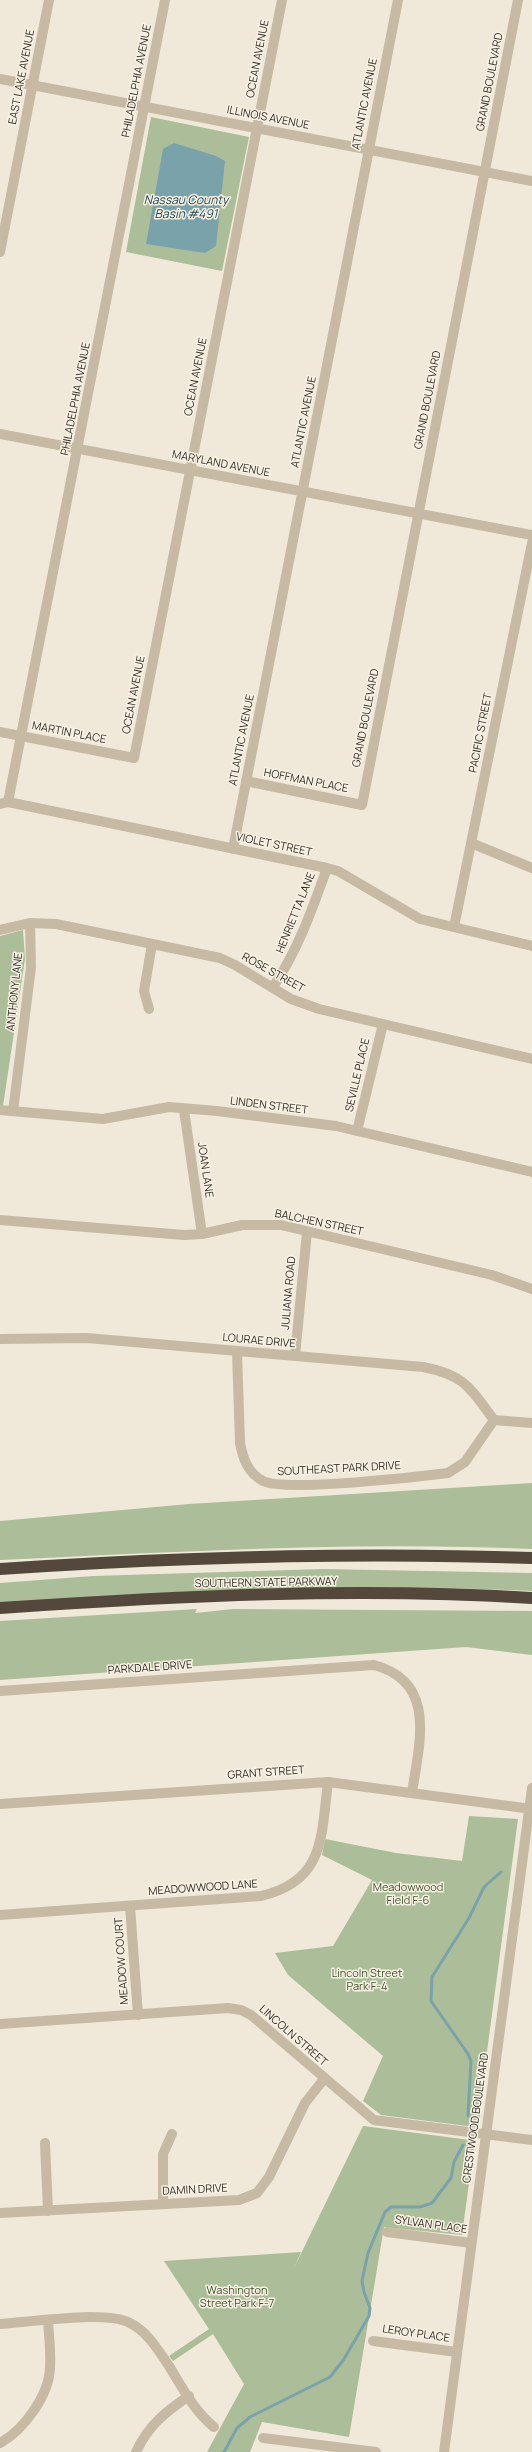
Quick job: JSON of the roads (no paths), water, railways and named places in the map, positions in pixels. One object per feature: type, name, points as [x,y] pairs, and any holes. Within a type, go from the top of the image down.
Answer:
[{"type":"highway","points":[[0,1569],[205,1558],[397,1555],[532,1558]]},
{"type":"highway","name":"SOUTHERN STATE PARKWAY","points":[[0,1608],[103,1601],[298,1594],[489,1595],[532,1598]]},
{"type":"street","name":"EAST LAKE AVENUE","points":[[0,252],[49,0]]},
{"type":"street","name":"PHILADELPHIA AVENUE","points":[[4,803],[22,736],[165,0]]},
{"type":"street","name":"OCEAN AVENUE","points":[[134,758],[282,0]]},
{"type":"street","name":"ATLANTIC AVENUE","points":[[233,849],[398,0]]},
{"type":"street","name":"GRAND BOULEVARD","points":[[362,805],[518,0]]},
{"type":"street","name":"ILLINOIS AVENUE","points":[[0,79],[33,84],[532,181]]},
{"type":"street","name":"MARYLAND AVENUE","points":[[0,434],[532,535]]},
{"type":"street","name":"PACIFIC STREET","points":[[454,927],[532,543]]},
{"type":"street","name":"MARTIN PLACE","points":[[0,732],[134,758]]},
{"type":"street","name":"HOFFMAN PLACE","points":[[246,781],[362,805]]},
{"type":"street","name":"VIOLET STREET","points":[[4,803],[327,868],[338,871],[420,919],[532,946]]},
{"type":"street","points":[[471,843],[532,868]]},
{"type":"street","name":"HENRIETTA LANE","points":[[272,987],[288,964],[301,938],[327,868]]},
{"type":"street","name":"ROSE STREET","points":[[0,930],[30,923],[56,924],[220,958],[291,999],[319,1009],[532,1059]]},
{"type":"street","name":"ANTHONY LANE","points":[[13,1111],[31,967],[30,923]]},
{"type":"street","points":[[149,1009],[144,991],[152,944]]},
{"type":"street","name":"SEVILLE PLACE","points":[[357,1131],[383,1024]]},
{"type":"street","name":"LINDEN STREET","points":[[0,1110],[103,1118],[123,1116],[151,1108],[169,1107],[184,1110],[217,1111],[357,1131],[532,1172]]},
{"type":"street","name":"JOAN LANE","points":[[184,1110],[202,1234]]},
{"type":"street","name":"BALCHEN STREET","points":[[0,1220],[159,1234],[202,1234],[256,1223],[281,1225],[492,1275],[532,1289]]},
{"type":"street","name":"JULIANA ROAD","points":[[295,1356],[307,1232]]},
{"type":"street","name":"LOURAE DRIVE","points":[[0,1339],[87,1338],[423,1367],[444,1371],[467,1385],[494,1420]]},
{"type":"street","name":"SOUTHEAST PARK DRIVE","points":[[237,1352],[240,1444],[242,1457],[254,1475],[274,1484],[406,1478],[448,1473],[465,1462],[494,1420]]},
{"type":"street","points":[[494,1420],[530,1423]]},
{"type":"street","name":"PARKDALE DRIVE","points":[[0,1691],[374,1665],[394,1672],[406,1682],[418,1702],[421,1716],[412,1793]]},
{"type":"street","name":"GRANT STREET","points":[[0,1804],[328,1782],[531,1809]]},
{"type":"street","name":"MEADOWWOOD LANE","points":[[0,1915],[261,1896],[278,1892],[294,1884],[309,1869],[317,1854],[328,1782]]},
{"type":"street","name":"CRESTWOOD BOULEVARD","points":[[444,2452],[471,2243],[531,1809],[532,1788]]},
{"type":"street","name":"MEADOW COURT","points":[[130,1906],[138,2014]]},
{"type":"street","name":"LINCOLN STREET","points":[[0,2024],[228,2008],[241,2010],[251,2015],[374,2120],[532,2140]]},
{"type":"street","name":"DAMIN DRIVE","points":[[0,2214],[239,2200],[257,2193],[269,2177],[305,2103],[324,2078]]},
{"type":"street","points":[[164,2204],[163,2154],[172,2134]]},
{"type":"street","points":[[45,2143],[48,2210]]},
{"type":"street","name":"SYLVAN PLACE","points":[[387,2232],[471,2243]]},
{"type":"street","points":[[0,2324],[101,2317],[129,2322],[140,2329],[154,2344],[199,2413],[214,2427]]},
{"type":"street","points":[[0,2443],[11,2437],[25,2424],[45,2386],[50,2369],[48,2321]]},
{"type":"street","name":"LEROY PLACE","points":[[373,2340],[457,2352]]},
{"type":"street","points":[[136,2452],[148,2429],[163,2413],[189,2396]]},
{"type":"street","points":[[263,2438],[376,2452]]},
{"type":"water","name":"Nassau County Basin #491","points":[[174,143],[216,156],[225,161],[216,246],[205,253],[146,244],[163,149]]},
{"type":"waterway","points":[[468,2116],[471,2061],[468,2054],[431,2001],[432,1977],[469,1918],[484,1887],[501,1872]]},
{"type":"waterway","points":[[224,2452],[237,2428],[250,2417],[330,2377],[344,2359],[369,2316],[370,2308],[364,2292],[362,2281],[368,2253],[385,2212],[391,2207],[420,2207],[432,2203],[451,2178],[454,2162],[463,2145]]},
{"type":"park label","name":"Meadowwood Field F-6","points":[[408,1894]]},
{"type":"park label","name":"Lincoln Street Park F-4","points":[[367,1980]]},
{"type":"park label","name":"Washington Street Park F-7","points":[[237,2297]]}]
